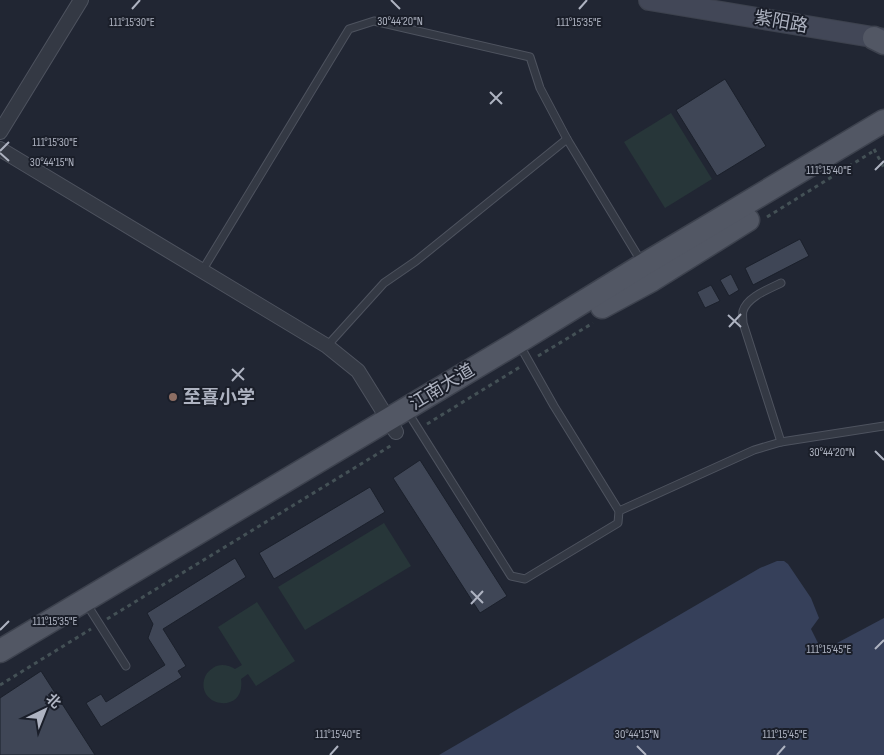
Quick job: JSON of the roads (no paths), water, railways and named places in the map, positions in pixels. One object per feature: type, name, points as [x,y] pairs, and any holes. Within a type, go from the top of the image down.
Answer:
[{"type":"main road","name":"江南大道","points":[[524,351],[644,265],[884,121]]},
{"type":"main road","name":"江南大道","points":[[0,666],[403,426],[524,351],[652,280],[879,144]]},
{"type":"main road","name":"江南大道","points":[[0,651],[92,612]]},
{"type":"street","points":[[0,132],[81,0]]},
{"type":"street","name":"紫阳路","points":[[649,0],[881,40]]},
{"type":"street","points":[[0,149],[327,346],[358,371],[403,426]]},
{"type":"lane","points":[[202,271],[349,29],[374,21],[530,58],[540,88],[567,139],[644,265]]},
{"type":"lane","points":[[327,346],[384,283],[416,261],[567,139]]},
{"type":"lane","points":[[781,282],[758,295],[748,303],[743,311],[743,323],[781,442]]},
{"type":"lane","points":[[403,426],[511,576],[525,578],[618,524],[619,511],[554,406],[524,351]]},
{"type":"lane","points":[[619,511],[754,450],[781,442],[884,426]]},
{"type":"lane","points":[[92,612],[126,666]]},
{"type":"water","points":[[777,561],[784,561],[788,564],[811,598],[819,618],[811,629],[822,651],[884,618],[884,755],[439,755],[760,568]]},
{"type":"place","name":"至喜小学","points":[[173,397]]}]
